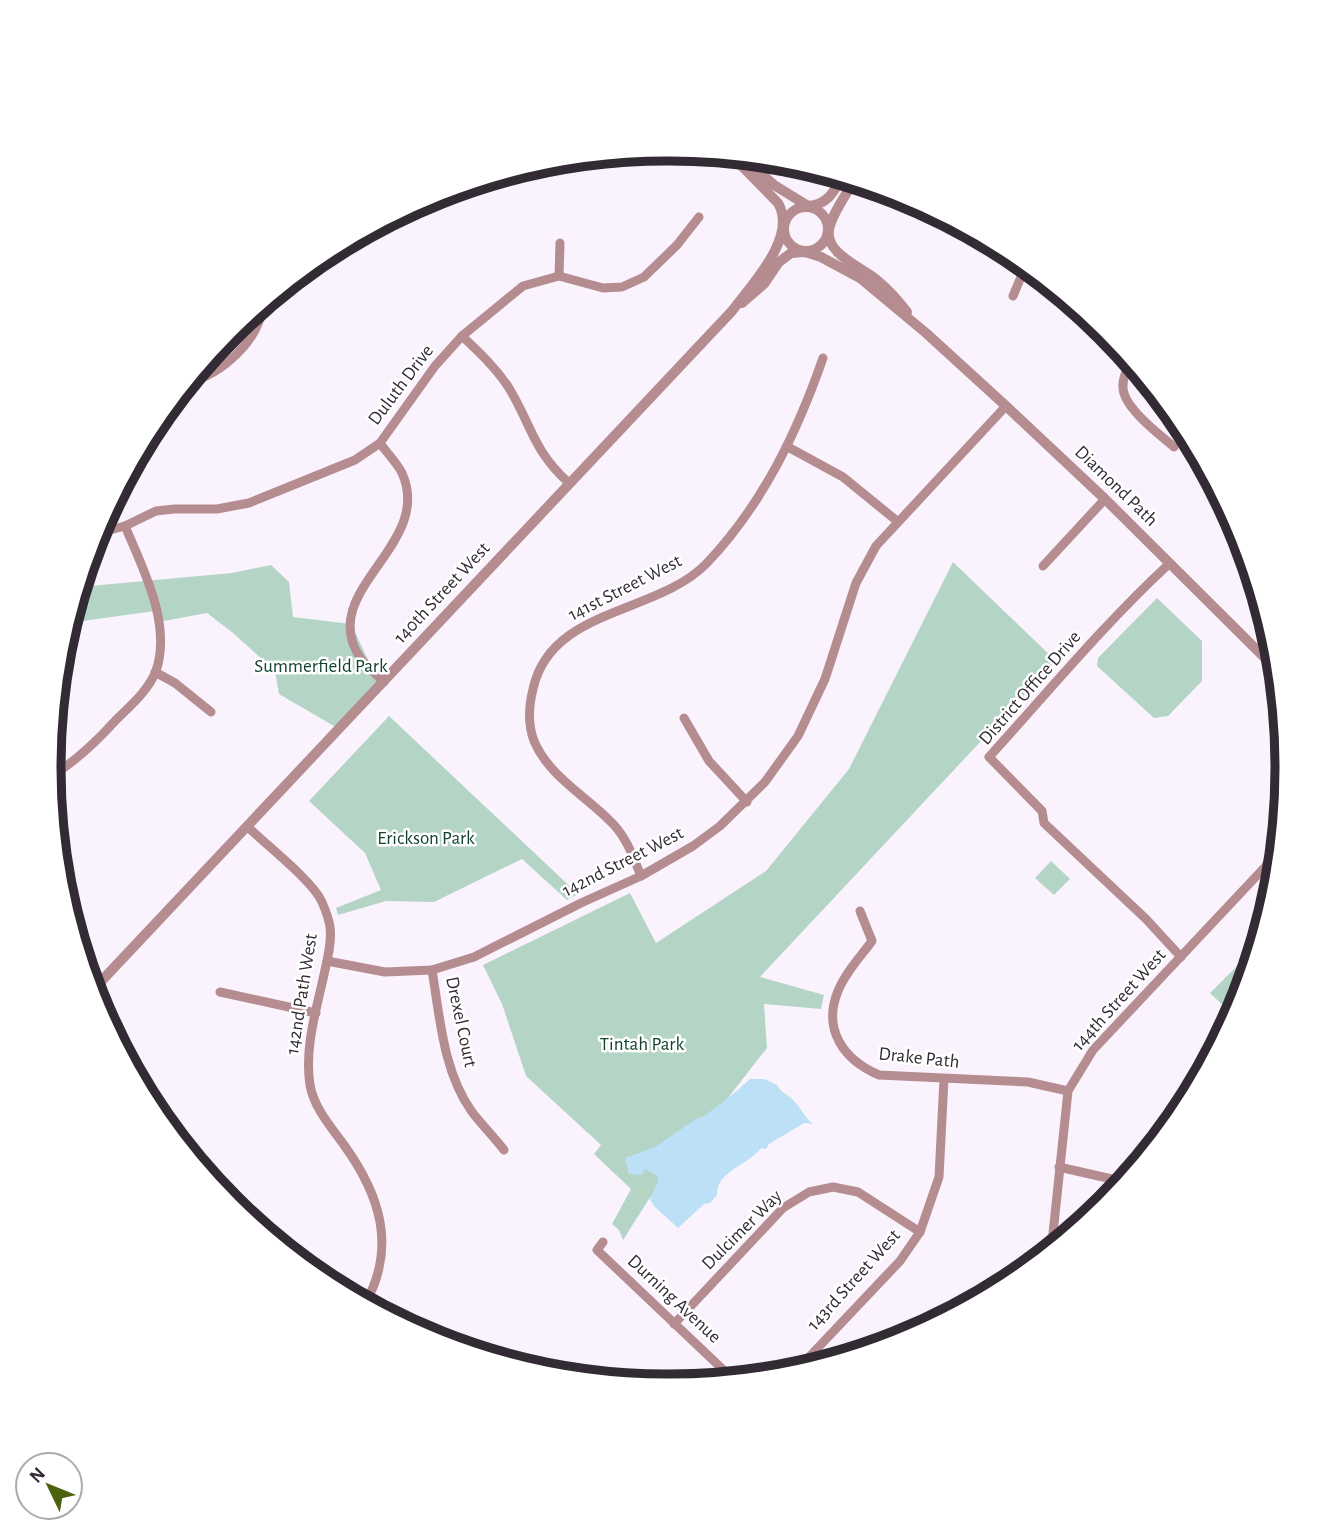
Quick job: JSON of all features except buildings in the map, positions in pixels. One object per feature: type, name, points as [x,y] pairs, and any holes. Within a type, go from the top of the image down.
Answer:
[{"type":"street","name":"Diamond Path","points":[[742,165],[778,203],[782,210],[785,238],[789,243],[834,262],[860,278],[926,333],[1105,499],[1265,658]]},
{"type":"street","name":"Diamond Path","points":[[754,167],[774,185],[825,219],[830,239],[840,254],[877,280],[926,333]]},
{"type":"street","points":[[784,229],[791,213],[831,197],[838,185]]},
{"type":"street","points":[[805,252],[821,246],[850,189]]},
{"type":"street","points":[[560,243],[559,275],[603,288],[622,287],[644,277],[677,245],[699,216]]},
{"type":"street","name":"140th Street West","points":[[732,311],[772,256],[784,229]]},
{"type":"street","name":"140th Street West","points":[[100,982],[732,311],[764,284],[784,258],[791,253],[805,252]]},
{"type":"street","name":"Duluth Drive","points":[[109,530],[156,511],[217,509],[249,503],[355,460],[380,443],[435,366],[462,336],[523,286],[559,275]]},
{"type":"street","points":[[1013,296],[1022,275]]},
{"type":"street","points":[[203,379],[223,367],[245,344],[262,316]]},
{"type":"street","points":[[462,336],[493,367],[509,389],[543,457],[569,483]]},
{"type":"street","name":"141st Street West","points":[[641,876],[614,825],[549,766],[534,741],[530,716],[535,678],[543,661],[555,646],[578,628],[668,591],[704,567],[733,536],[788,447],[824,358]]},
{"type":"street","points":[[1127,371],[1122,390],[1130,406],[1174,447]]},
{"type":"street","name":"142nd Street West","points":[[327,961],[385,972],[432,970],[474,957],[641,876],[693,846],[720,826],[765,782],[797,736],[825,679],[856,583],[876,546],[1006,406]]},
{"type":"street","points":[[380,443],[402,472],[407,488],[405,520],[399,535],[356,599],[351,615],[351,630],[361,659],[384,682]]},
{"type":"street","points":[[788,447],[843,477],[897,521]]},
{"type":"street","points":[[1044,566],[1105,499]]},
{"type":"street","points":[[61,770],[100,737],[144,691],[155,672],[161,649],[160,626],[149,588],[125,526]]},
{"type":"street","name":"District Office Drive","points":[[1170,563],[1109,625],[989,757],[1042,811],[1044,823],[1146,919],[1181,957]]},
{"type":"street","points":[[155,672],[175,683],[211,712]]},
{"type":"street","points":[[684,718],[709,761],[747,802]]},
{"type":"street","name":"142nd Path West","points":[[247,826],[310,886],[321,900],[331,929],[307,1056],[311,1089],[321,1114],[360,1167],[371,1187],[381,1221],[382,1253],[370,1295]]},
{"type":"street","name":"144th Street West","points":[[1053,1236],[1068,1091],[1093,1050],[1267,864]]},
{"type":"street","name":"Drake Path","points":[[860,911],[873,941],[839,988],[833,1006],[834,1027],[844,1051],[860,1067],[879,1075],[1028,1082],[1068,1091]]},
{"type":"street","name":"Drexel Court","points":[[432,970],[445,1050],[454,1077],[471,1111],[504,1150]]},
{"type":"street","points":[[220,992],[316,1013]]},
{"type":"street","name":"143rd Street West","points":[[808,1358],[900,1261],[920,1232],[939,1177],[944,1079]]},
{"type":"street","points":[[1059,1167],[1113,1179]]},
{"type":"street","name":"Dulcimer Way","points":[[674,1324],[783,1208],[809,1192],[833,1188],[858,1192],[920,1232]]},
{"type":"street","name":"Durning Avenue","points":[[603,1242],[597,1250],[725,1371]]},
{"type":"green space","name":"Tintah Park","points":[[953,562],[1056,661],[760,977],[824,995],[821,1009],[764,1004],[767,1048],[649,1199],[623,1240],[619,1230],[612,1224],[631,1189],[594,1154],[601,1145],[526,1076],[502,1004],[483,965],[630,893],[656,943],[766,871],[849,769]]},
{"type":"green space","name":"Summerfield Park","points":[[271,565],[289,582],[293,617],[351,624],[374,672],[384,682],[339,729],[279,694],[275,671],[207,613],[158,622],[155,611],[79,621],[89,586],[232,573]]},
{"type":"green space","points":[[1157,598],[1202,641],[1202,681],[1168,716],[1154,718],[1097,666],[1098,658]]},
{"type":"green space","name":"Erickson Park","points":[[389,716],[578,894],[567,900],[522,859],[434,902],[386,901],[338,915],[336,908],[381,890],[365,853],[309,801]]},
{"type":"green space","points":[[1051,861],[1070,879],[1054,895],[1035,878]]},
{"type":"green space","points":[[1241,962],[1243,964],[1225,1008],[1210,993]]},
{"type":"water","points":[[750,1079],[764,1079],[777,1085],[813,1124],[804,1123],[769,1144],[766,1149],[761,1148],[727,1174],[710,1203],[704,1204],[678,1228],[650,1199],[658,1176],[645,1169],[641,1175],[629,1174],[625,1158],[655,1147],[699,1117],[703,1117]]}]
